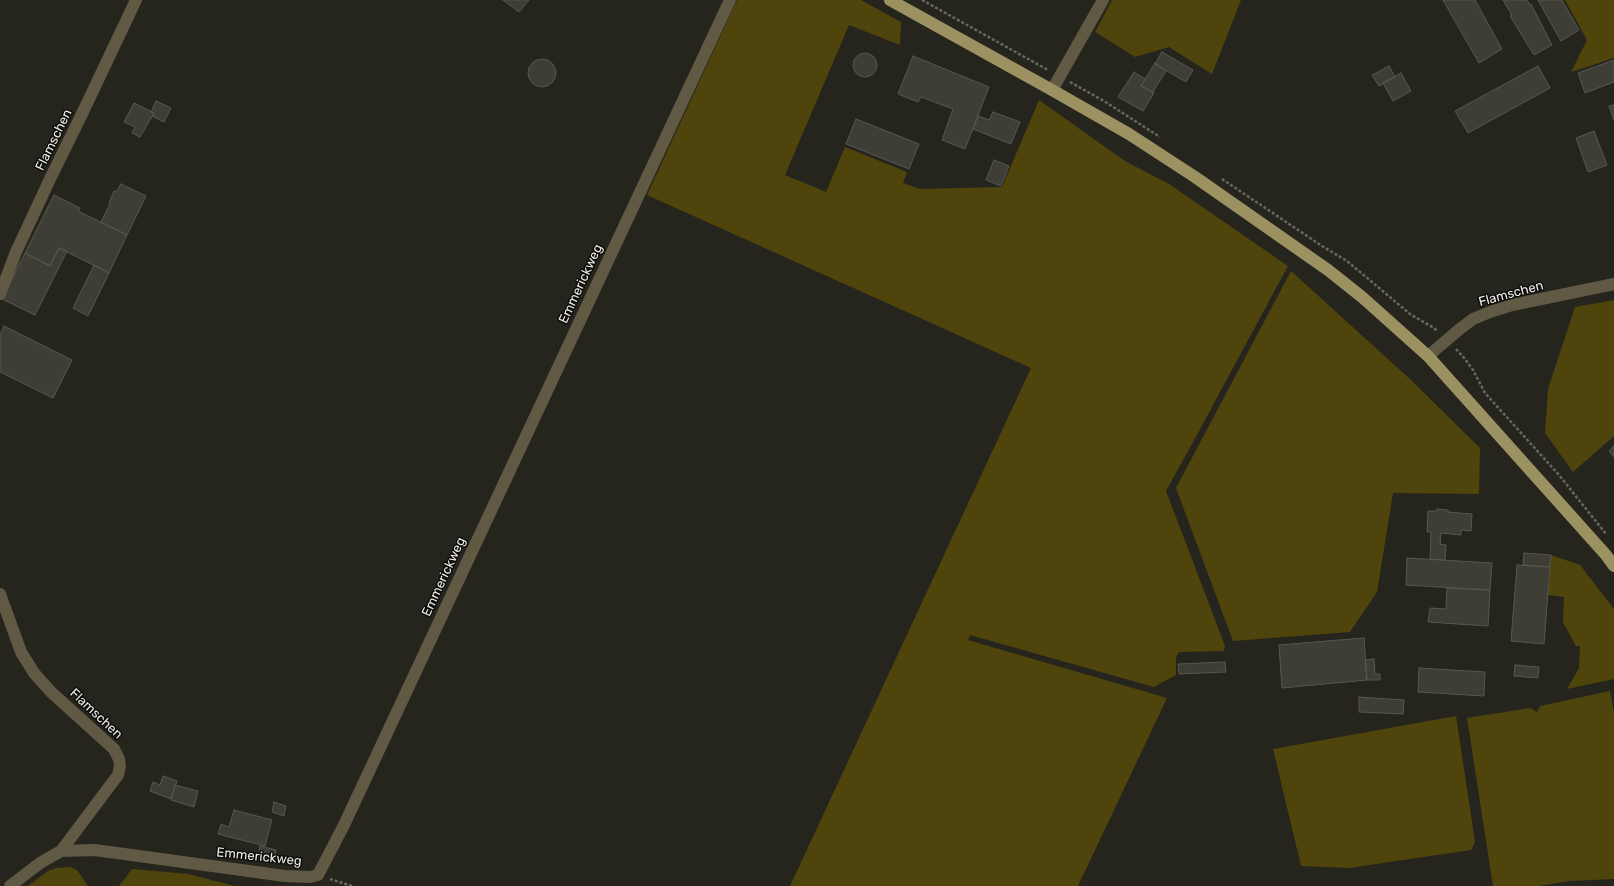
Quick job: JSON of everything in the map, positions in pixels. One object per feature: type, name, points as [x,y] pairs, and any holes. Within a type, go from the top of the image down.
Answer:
[{"type":"main road","points":[[890,0],[1129,134],[1195,177],[1328,270],[1362,297],[1428,356],[1614,566]]},
{"type":"street","name":"Flamschen","points":[[0,294],[16,252],[136,0]]},
{"type":"street","name":"Emmerickweg","points":[[10,886],[40,863],[61,851],[95,850],[285,876],[310,877],[318,875],[347,818],[730,0]]},
{"type":"street","points":[[1052,90],[1103,0]]},
{"type":"street","name":"Flamschen","points":[[1428,356],[1473,319],[1490,312],[1512,305],[1614,284]]},
{"type":"street","name":"Flamschen","points":[[0,594],[20,652],[34,673],[51,692],[114,749],[119,759],[120,766],[118,775],[61,851]]},
{"type":"path","points":[[318,875],[352,886]]},
{"type":"shaded area","points":[[737,0],[861,0],[901,22],[900,45],[849,25],[785,175],[826,192],[845,147],[907,172],[903,183],[920,189],[1002,187],[1039,100],[1125,161],[1169,184],[1288,266],[1166,491],[1225,646],[1224,651],[1179,652],[1176,657],[1176,675],[1154,687],[970,635],[968,640],[1167,698],[1078,886],[790,886],[1031,368],[647,195]]},
{"type":"shaded area","points":[[1112,0],[1241,0],[1212,74],[1169,47],[1135,57],[1095,32]]},
{"type":"shaded area","points":[[1565,0],[1614,0],[1614,58],[1571,72],[1587,40]]},
{"type":"shaded area","points":[[1291,271],[1411,380],[1480,448],[1479,494],[1393,493],[1377,592],[1350,632],[1233,641],[1176,488]]},
{"type":"shaded area","points":[[1614,300],[1614,436],[1573,472],[1545,433],[1548,389],[1575,307]]},
{"type":"shaded area","points":[[1551,555],[1580,565],[1614,609],[1614,679],[1567,689],[1579,668],[1580,646],[1576,646],[1563,622],[1564,597],[1548,595]]},
{"type":"shaded area","points":[[1610,691],[1614,712],[1614,879],[1569,881],[1539,886],[1493,886],[1467,718],[1530,708],[1537,712],[1540,706]]},
{"type":"shaded area","points":[[1456,716],[1475,842],[1471,850],[1349,868],[1301,866],[1273,749]]},
{"type":"shaded area","points":[[70,867],[77,870],[88,886],[28,886],[48,871],[56,868]]},
{"type":"shaded area","points":[[132,869],[188,874],[235,886],[119,886]]},
{"type":"building","points":[[503,0],[529,0],[519,12]]},
{"type":"building","points":[[1443,0],[1475,0],[1502,49],[1479,63]]},
{"type":"building","points":[[1503,0],[1527,0],[1530,5],[1531,4],[1552,45],[1534,55],[1510,16],[1512,15]]},
{"type":"building","points":[[1538,0],[1562,0],[1579,30],[1561,41]]},
{"type":"building","points":[[1162,52],[1193,70],[1186,82],[1155,64]]},
{"type":"building","points":[[865,53],[874,56],[877,65],[874,74],[865,77],[856,74],[853,65],[856,56]]},
{"type":"building","points":[[913,56],[989,87],[965,149],[942,140],[953,109],[921,97],[918,102],[898,94]]},
{"type":"building","points":[[542,59],[552,63],[556,73],[552,83],[542,87],[532,83],[528,73],[532,63]]},
{"type":"building","points":[[1614,60],[1614,82],[1585,93],[1578,73]]},
{"type":"building","points":[[1155,63],[1166,71],[1153,92],[1141,86]]},
{"type":"building","points":[[1389,66],[1395,77],[1379,86],[1372,75]]},
{"type":"building","points":[[1538,66],[1550,88],[1468,133],[1455,111]]},
{"type":"building","points":[[1134,72],[1145,79],[1141,86],[1154,93],[1143,111],[1118,97]]},
{"type":"building","points":[[1401,73],[1411,91],[1393,101],[1383,83]]},
{"type":"building","points":[[156,101],[171,108],[164,122],[152,116],[154,113],[151,112]]},
{"type":"building","points":[[134,103],[154,113],[140,137],[132,133],[135,127],[124,122]]},
{"type":"building","points":[[1614,105],[1614,120],[1609,106]]},
{"type":"building","points":[[993,112],[1020,122],[1011,144],[973,129],[978,116],[989,120]]},
{"type":"building","points":[[856,119],[919,144],[909,169],[846,144]]},
{"type":"building","points":[[1594,131],[1607,165],[1588,172],[1576,138]]},
{"type":"building","points":[[994,160],[1009,166],[1001,186],[986,180]]},
{"type":"building","points":[[121,184],[146,196],[127,235],[101,222],[110,204],[109,203],[114,191],[116,192]]},
{"type":"building","points":[[54,195],[80,208],[78,211],[127,235],[109,273],[59,248],[50,266],[25,253]]},
{"type":"building","points":[[59,248],[67,251],[35,315],[2,299],[25,253],[50,266]]},
{"type":"building","points":[[94,265],[109,273],[88,316],[73,308]]},
{"type":"building","points":[[4,326],[72,360],[53,398],[0,372],[0,335]]},
{"type":"building","points":[[1614,446],[1614,457],[1609,451]]},
{"type":"building","points":[[1437,509],[1448,510],[1448,512],[1472,514],[1471,531],[1461,530],[1461,535],[1441,533],[1440,544],[1446,545],[1445,560],[1430,559],[1431,532],[1427,532],[1428,511],[1437,511]]},
{"type":"building","points":[[1524,553],[1551,555],[1550,567],[1523,565]]},
{"type":"building","points":[[1407,558],[1492,563],[1490,590],[1406,585]]},
{"type":"building","points":[[1517,565],[1550,567],[1544,644],[1511,641]]},
{"type":"building","points":[[1447,588],[1490,590],[1488,626],[1428,622],[1430,608],[1446,609]]},
{"type":"building","points":[[1364,638],[1367,680],[1282,688],[1279,645]]},
{"type":"building","points":[[1374,659],[1375,674],[1380,674],[1380,680],[1367,680],[1365,660]]},
{"type":"building","points":[[1225,662],[1226,672],[1179,674],[1178,664]]},
{"type":"building","points":[[1515,665],[1539,667],[1538,678],[1514,676]]},
{"type":"building","points":[[1419,668],[1485,672],[1484,696],[1418,692]]},
{"type":"building","points":[[1359,697],[1404,700],[1403,714],[1359,712]]},
{"type":"building","points":[[163,776],[177,781],[171,799],[150,791],[153,782],[160,785]]},
{"type":"building","points":[[175,785],[198,791],[194,807],[171,800]]},
{"type":"building","points":[[274,802],[286,806],[284,816],[272,812]]},
{"type":"building","points":[[234,810],[272,820],[265,846],[218,834],[221,824],[229,827]]},
{"type":"building","points":[[260,846],[276,850],[273,862],[258,858]]}]
